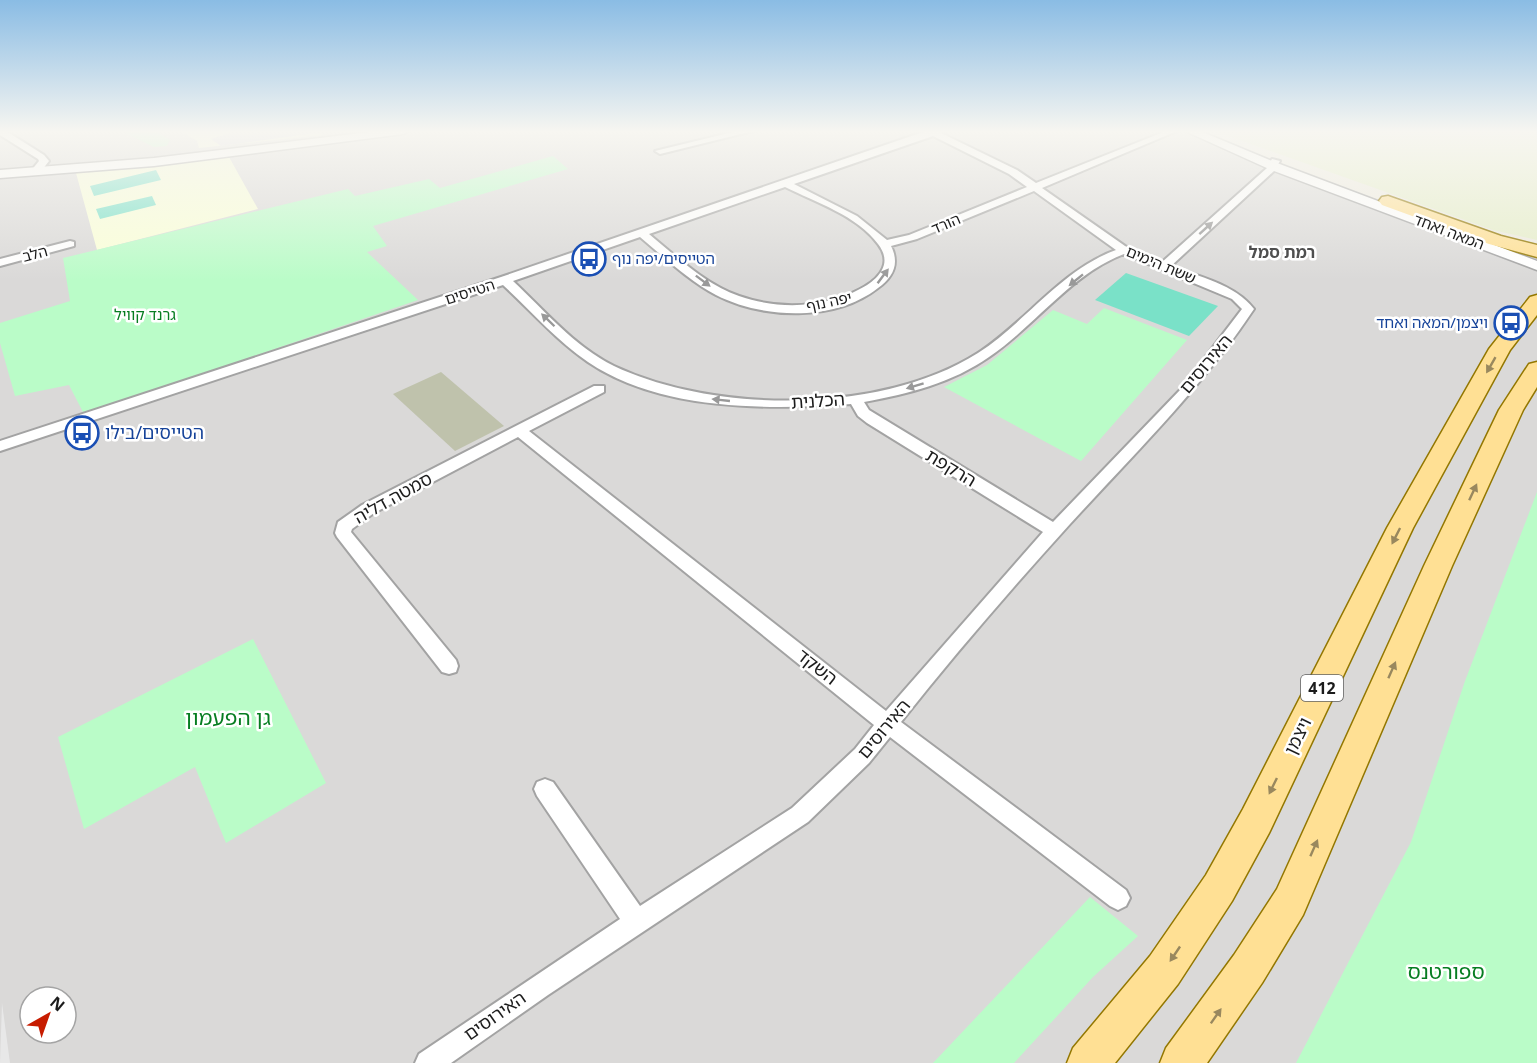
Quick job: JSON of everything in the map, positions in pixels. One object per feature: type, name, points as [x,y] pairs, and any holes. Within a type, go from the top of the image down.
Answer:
[{"type":"main road","points":[[1388,201],[1495,240],[1537,251]]},
{"type":"main road","name":"ויצמן","points":[[1088,1063],[1164,970],[1220,888],[1256,821],[1400,528],[1500,349],[1537,301]]},
{"type":"main road","points":[[1181,1063],[1248,969],[1290,902],[1438,566],[1511,410],[1537,369]]},
{"type":"street","name":"הטייסים","points":[[0,446],[505,280],[640,232],[796,181]]},
{"type":"street","name":"ששת הימים","points":[[1027,181],[1125,250],[1241,299]]},
{"type":"street","name":"הורד","points":[[884,244],[913,237],[1049,181]]},
{"type":"street","points":[[1163,267],[1256,181]]},
{"type":"street","name":"המאה ואחד","points":[[1317,181],[1537,266]]},
{"type":"street","name":"המאה ואחד","points":[[1325,181],[1388,201],[1537,258]]},
{"type":"street","points":[[787,184],[855,221],[884,244]]},
{"type":"street","name":"יפה נוף","points":[[640,232],[724,294],[744,302],[785,308],[826,305],[850,299],[867,291],[888,272],[889,254],[884,244]]},
{"type":"street","name":"הלב","points":[[0,263],[70,244]]},
{"type":"street","name":"הכלנית","points":[[505,280],[585,354],[609,369],[656,387],[707,398],[766,404],[855,398],[914,387],[969,365],[1100,260],[1125,250]]},
{"type":"street","name":"האירוסים","points":[[428,1063],[539,986],[800,815],[862,756],[1055,531],[1223,346],[1248,309],[1241,299]]},
{"type":"street","name":"סמטה דליה","points":[[449,666],[343,533],[344,526],[368,508],[599,389]]},
{"type":"street","name":"הרקפת","points":[[855,398],[863,413],[872,420],[1055,531]]},
{"type":"street","name":"השקד","points":[[519,431],[888,724],[1118,898]]},
{"type":"street","points":[[545,789],[637,923]]},
{"type":"shaded area","points":[[0,181],[1312,181],[1359,201],[1537,245],[1537,1063],[0,1063]]},
{"type":"shaded area","points":[[78,181],[242,181],[258,209],[97,250]]},
{"type":"shaded area","points":[[1354,181],[1537,181],[1537,240],[1493,230]]},
{"type":"shaded area","points":[[441,372],[504,426],[455,451],[393,394]]},
{"type":"shaded area","points":[[2,1003],[10,1063],[0,1063]]},
{"type":"green space","points":[[112,181],[158,181],[94,196],[90,186]]},
{"type":"green space","name":"גרנד קוויל","points":[[422,181],[431,181],[440,188],[466,181],[528,181],[373,226],[387,246],[367,252],[418,300],[84,414],[69,385],[15,396],[0,343],[0,323],[70,301],[63,258],[348,189],[355,196]]},
{"type":"green space","points":[[152,196],[156,205],[100,219],[96,209]]},
{"type":"green space","points":[[1126,273],[1218,306],[1189,336],[1095,300]]},
{"type":"green space","points":[[1104,308],[1187,340],[1081,461],[944,387],[987,365],[1053,310],[1087,324]]},
{"type":"green space","name":"ספורטנס","points":[[1537,492],[1537,1063],[1296,1063],[1411,842],[1465,681]]},
{"type":"green space","name":"גן הפעמון","points":[[253,639],[326,783],[226,843],[195,767],[84,829],[58,737]]},
{"type":"green space","points":[[1090,897],[1138,936],[1093,977],[1014,1063],[933,1063]]},
{"type":"place","name":"הטייסים/יפה נוף","points":[[589,259]]},
{"type":"place","name":"ויצמן/המאה ואחד","points":[[1511,323]]},
{"type":"place","name":"הטייסים/בילו","points":[[82,433]]},
{"type":"district","name":"רמת סמל","points":[[1282,252]]}]
